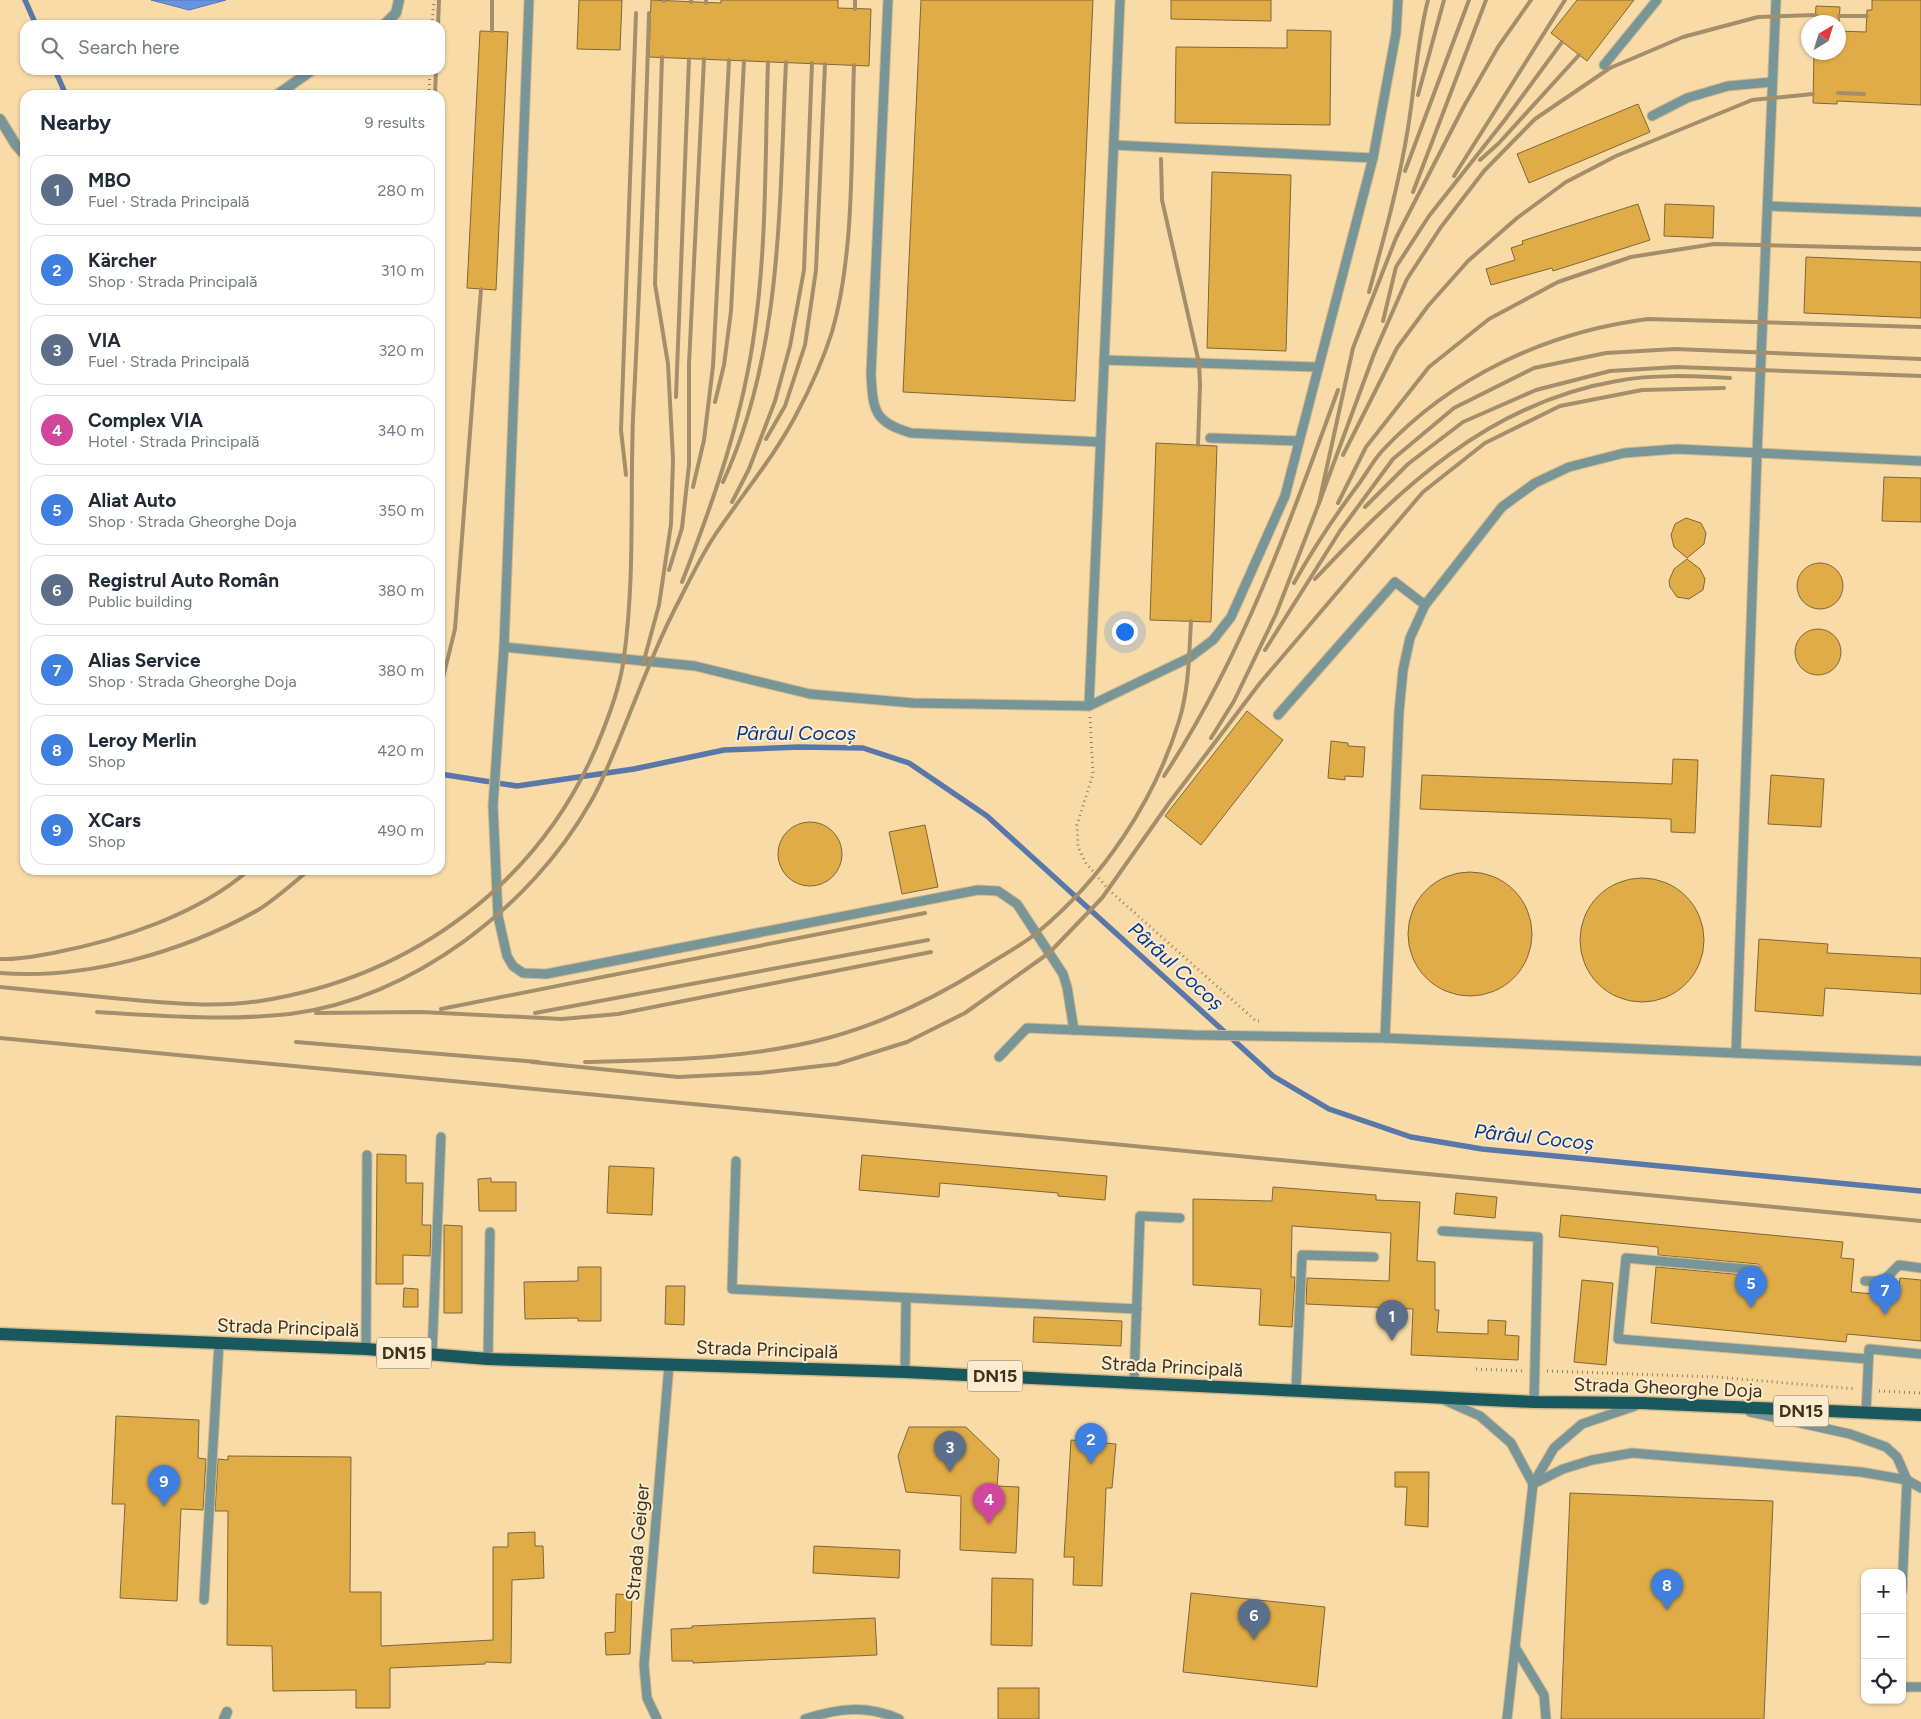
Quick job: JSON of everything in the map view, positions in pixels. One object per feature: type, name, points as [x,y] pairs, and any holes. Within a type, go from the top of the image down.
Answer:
[{"type":"main road","name":"Strada Principală","points":[[0,1334],[366,1349],[488,1359],[905,1372],[1296,1389],[1534,1402]]},
{"type":"main road","name":"Strada Gheorghe Doja","points":[[1534,1402],[1642,1403],[1921,1415]]},
{"type":"street","points":[[389,20],[396,14],[399,0]]},
{"type":"street","points":[[284,90],[305,75]]},
{"type":"street","points":[[0,119],[20,149]]},
{"type":"lane","points":[[529,0],[504,647],[494,763],[493,806],[498,916],[507,956],[513,966],[523,972],[546,974],[988,889],[998,891],[1017,904],[1056,963],[1067,987],[1074,1030]]},
{"type":"lane","points":[[888,0],[870,374],[877,414],[891,427],[911,433],[1100,442]]},
{"type":"lane","points":[[1089,706],[1120,0]]},
{"type":"lane","points":[[504,647],[696,666],[810,694],[913,703],[1089,706],[1189,658],[1212,640],[1231,617],[1285,496],[1317,367],[1373,158],[1395,42],[1398,0]]},
{"type":"lane","points":[[1604,65],[1657,0]]},
{"type":"lane","points":[[1736,1053],[1756,454],[1776,0]]},
{"type":"lane","points":[[1652,116],[1687,98],[1728,86],[1772,82]]},
{"type":"lane","points":[[1114,145],[1373,158]]},
{"type":"lane","points":[[1768,206],[1921,212]]},
{"type":"lane","points":[[1104,360],[1317,367]]},
{"type":"lane","points":[[1210,438],[1299,441]]},
{"type":"lane","points":[[1385,1038],[1399,712],[1403,670],[1410,638],[1425,605],[1502,507],[1535,483],[1569,467],[1624,453],[1678,449],[1921,461]]},
{"type":"lane","points":[[1278,714],[1395,582],[1425,605]]},
{"type":"lane","points":[[1000,1057],[1027,1028],[1194,1035],[1385,1038],[1921,1061]]},
{"type":"lane","points":[[432,1355],[441,1136]]},
{"type":"lane","points":[[366,1349],[367,1155]]},
{"type":"lane","points":[[736,1161],[732,1289],[1137,1309]]},
{"type":"lane","points":[[1134,1382],[1140,1216],[1180,1218]]},
{"type":"lane","points":[[488,1359],[490,1232]]},
{"type":"lane","points":[[1442,1232],[1538,1236],[1534,1402]]},
{"type":"lane","points":[[1296,1389],[1302,1255],[1374,1257]]},
{"type":"lane","points":[[1757,1270],[1626,1258],[1618,1339],[1868,1359]]},
{"type":"lane","points":[[1865,1281],[1882,1281],[1899,1265],[1921,1268]]},
{"type":"lane","points":[[905,1372],[906,1298]]},
{"type":"lane","points":[[204,1600],[219,1343]]},
{"type":"lane","points":[[1866,1413],[1869,1349],[1921,1354]]},
{"type":"lane","name":"Strada Geiger","points":[[657,1719],[647,1698],[644,1666],[668,1366]]},
{"type":"lane","points":[[1436,1396],[1480,1416],[1511,1443],[1534,1484]]},
{"type":"lane","points":[[1507,1719],[1534,1484],[1554,1448],[1582,1424],[1642,1403]]},
{"type":"lane","points":[[1736,1408],[1809,1427],[1850,1434],[1886,1447],[1897,1457],[1907,1480],[1903,1569]]},
{"type":"lane","points":[[1534,1484],[1563,1469],[1592,1460],[1632,1453],[1861,1472],[1907,1480],[1921,1488]]},
{"type":"lane","points":[[1515,1647],[1544,1695],[1546,1719]]},
{"type":"lane","points":[[1906,1687],[1921,1687]]},
{"type":"lane","points":[[805,1719],[838,1709],[871,1709],[899,1719]]},
{"type":"path","points":[[432,20],[434,0]]},
{"type":"path","points":[[429,90],[430,75]]},
{"type":"path","points":[[1089,706],[1093,774],[1078,825],[1078,847],[1086,864],[1109,890],[1256,1021],[1266,1022]]},
{"type":"path","points":[[1476,1369],[1718,1377],[1921,1393]]},
{"type":"water","points":[[151,0],[226,0],[189,10]]},
{"type":"building","points":[[579,0],[622,0],[620,50],[577,49]]},
{"type":"building","points":[[651,0],[721,3],[721,0],[838,0],[838,8],[871,9],[869,66],[649,57]]},
{"type":"building","points":[[921,0],[1093,0],[1075,401],[903,392]]},
{"type":"building","points":[[1171,0],[1271,0],[1271,21],[1171,19]]},
{"type":"building","points":[[1577,0],[1634,0],[1587,61],[1551,33]]},
{"type":"building","points":[[1872,0],[1921,0],[1921,105],[1837,101],[1837,104],[1813,103],[1814,60],[1846,60],[1846,31],[1866,32],[1867,10],[1872,10]]},
{"type":"building","points":[[1816,6],[1840,7],[1839,15],[1815,15]]},
{"type":"building","points":[[1287,30],[1331,31],[1330,125],[1175,123],[1176,47],[1287,48]]},
{"type":"building","points":[[480,31],[508,32],[496,290],[467,288]]},
{"type":"building","points":[[1638,104],[1650,132],[1529,183],[1517,154]]},
{"type":"building","points":[[1212,172],[1291,175],[1286,351],[1207,348]]},
{"type":"building","points":[[1638,204],[1650,240],[1553,271],[1552,268],[1491,285],[1486,269],[1515,260],[1511,248],[1523,244],[1522,241]]},
{"type":"building","points":[[1665,204],[1714,206],[1713,238],[1664,236]]},
{"type":"building","points":[[1806,257],[1921,262],[1921,318],[1804,313]]},
{"type":"building","points":[[1156,443],[1217,446],[1211,622],[1150,620]]},
{"type":"building","points":[[1884,477],[1921,478],[1921,522],[1882,521]]},
{"type":"building","points":[[1686,518],[1701,523],[1706,533],[1704,544],[1687,558],[1674,547],[1671,535],[1675,524]]},
{"type":"building","points":[[1687,559],[1700,569],[1705,579],[1703,590],[1689,599],[1677,597],[1670,587],[1669,581],[1674,569]]},
{"type":"building","points":[[1815,563],[1825,563],[1839,573],[1843,586],[1839,599],[1833,605],[1825,609],[1815,609],[1801,599],[1797,591],[1797,581],[1807,567]]},
{"type":"building","points":[[1813,629],[1823,629],[1837,639],[1841,652],[1837,665],[1831,671],[1823,675],[1813,675],[1799,665],[1795,657],[1795,647],[1805,633]]},
{"type":"building","points":[[1247,711],[1283,740],[1201,845],[1165,816]]},
{"type":"building","points":[[1331,741],[1348,743],[1348,746],[1365,747],[1363,777],[1345,776],[1345,780],[1328,778]]},
{"type":"building","points":[[1673,759],[1698,760],[1695,833],[1671,832],[1671,819],[1420,809],[1422,775],[1672,784]]},
{"type":"building","points":[[1771,775],[1824,779],[1821,827],[1768,824]]},
{"type":"building","points":[[810,822],[828,828],[836,836],[842,854],[836,872],[828,880],[810,886],[792,880],[784,872],[778,854],[784,836],[792,828]]},
{"type":"building","points":[[925,825],[938,887],[902,894],[889,832]]},
{"type":"building","points":[[1470,872],[1494,877],[1514,890],[1527,910],[1532,934],[1527,958],[1514,978],[1494,991],[1470,996],[1446,991],[1426,978],[1413,958],[1408,934],[1413,910],[1426,890],[1446,877]]},
{"type":"building","points":[[1642,878],[1666,882],[1686,896],[1700,916],[1704,940],[1700,964],[1686,984],[1666,998],[1642,1002],[1618,998],[1598,984],[1584,964],[1580,940],[1584,916],[1598,896],[1618,882]]},
{"type":"building","points":[[1759,939],[1828,944],[1827,953],[1921,958],[1921,994],[1825,988],[1823,1016],[1755,1011]]},
{"type":"building","points":[[377,1154],[406,1155],[406,1183],[423,1183],[422,1225],[431,1225],[430,1256],[403,1255],[403,1284],[376,1284]]},
{"type":"building","points":[[862,1155],[1107,1176],[1105,1200],[1058,1196],[1058,1193],[940,1183],[939,1197],[859,1190]]},
{"type":"building","points":[[609,1166],[654,1168],[652,1215],[607,1213]]},
{"type":"building","points":[[491,1178],[491,1182],[516,1182],[516,1211],[479,1211],[478,1179]]},
{"type":"building","points":[[1273,1187],[1376,1195],[1376,1200],[1420,1202],[1417,1261],[1435,1262],[1435,1310],[1439,1310],[1437,1332],[1488,1334],[1488,1320],[1506,1321],[1505,1335],[1519,1336],[1518,1360],[1411,1355],[1413,1309],[1306,1304],[1307,1278],[1389,1281],[1391,1233],[1292,1226],[1291,1277],[1295,1277],[1292,1327],[1259,1325],[1261,1289],[1193,1285],[1193,1199],[1272,1201]]},
{"type":"building","points":[[1456,1193],[1497,1197],[1495,1218],[1454,1214]]},
{"type":"building","points":[[1561,1215],[1843,1242],[1841,1258],[1854,1259],[1851,1292],[1898,1296],[1900,1278],[1921,1280],[1921,1341],[1847,1334],[1846,1342],[1651,1323],[1656,1267],[1756,1276],[1762,1273],[1762,1267],[1758,1264],[1658,1255],[1658,1247],[1559,1237]]},
{"type":"building","points":[[444,1225],[462,1226],[462,1313],[444,1313]]},
{"type":"building","points":[[578,1267],[601,1267],[601,1321],[578,1321],[578,1318],[525,1319],[524,1282],[578,1281]]},
{"type":"building","points":[[1582,1280],[1613,1283],[1606,1365],[1574,1362]]},
{"type":"building","points":[[666,1286],[685,1286],[684,1325],[665,1324]]},
{"type":"building","points":[[404,1288],[418,1289],[418,1307],[403,1307]]},
{"type":"building","points":[[1034,1317],[1122,1321],[1121,1346],[1033,1342]]},
{"type":"building","points":[[116,1416],[199,1420],[198,1458],[206,1459],[203,1510],[181,1509],[177,1601],[120,1598],[125,1504],[112,1504]]},
{"type":"building","points":[[909,1427],[966,1427],[999,1459],[997,1486],[1019,1487],[1016,1553],[960,1550],[961,1496],[906,1492],[898,1456]]},
{"type":"building","points":[[1071,1440],[1116,1444],[1112,1488],[1106,1488],[1102,1586],[1073,1585],[1074,1557],[1064,1557]]},
{"type":"building","points":[[228,1456],[351,1457],[350,1592],[381,1592],[381,1646],[493,1640],[493,1547],[508,1547],[508,1533],[535,1532],[535,1546],[543,1546],[544,1578],[512,1580],[511,1663],[485,1662],[485,1664],[390,1668],[390,1708],[356,1708],[356,1690],[273,1691],[272,1646],[227,1645],[228,1511],[215,1511],[218,1459],[228,1460]]},
{"type":"building","points":[[1395,1472],[1429,1472],[1428,1527],[1405,1525],[1407,1487],[1395,1487]]},
{"type":"building","points":[[1570,1493],[1773,1501],[1764,1719],[1561,1719]]},
{"type":"building","points":[[814,1546],[900,1550],[899,1578],[813,1573]]},
{"type":"building","points":[[992,1578],[1033,1579],[1032,1646],[991,1645]]},
{"type":"building","points":[[1191,1593],[1325,1607],[1317,1687],[1183,1672]]},
{"type":"building","points":[[616,1594],[632,1595],[630,1654],[606,1655],[605,1633],[615,1632]]},
{"type":"building","points":[[875,1618],[877,1655],[693,1663],[693,1661],[672,1661],[671,1629],[692,1628],[692,1626]]},
{"type":"building","points":[[998,1688],[1039,1688],[1039,1719],[998,1719]]},
{"type":"waterway","name":"Pârâul Cocoș","points":[[25,0],[34,20]]},
{"type":"waterway","name":"Pârâul Cocoș","points":[[57,75],[64,90]]},
{"type":"waterway","name":"Pârâul Cocoș","points":[[445,775],[517,786],[634,769],[724,750],[799,747],[863,748],[909,763],[987,816],[1273,1076],[1329,1109],[1411,1137],[1482,1149],[1921,1191]]},
{"type":"railway","points":[[438,20],[439,0]]},
{"type":"railway","points":[[492,0],[492,31]]},
{"type":"railway","points":[[855,0],[855,9]]},
{"type":"railway","points":[[1369,292],[1400,170],[1408,128],[1421,32],[1428,0]]},
{"type":"railway","points":[[1418,95],[1444,0]]},
{"type":"railway","points":[[1405,171],[1469,0]]},
{"type":"railway","points":[[1413,192],[1486,0]]},
{"type":"railway","points":[[1531,0],[1498,47],[1464,106],[1396,238],[1353,348],[1319,503],[1374,354],[1407,279],[1441,227],[1484,171],[1535,119],[1610,68],[1683,37],[1758,17],[1801,16]]},
{"type":"railway","points":[[1454,176],[1565,0]]},
{"type":"railway","points":[[626,475],[621,430],[636,13]]},
{"type":"railway","points":[[0,987],[192,1004],[260,1001],[317,989],[370,970],[421,944],[467,913],[509,876],[546,834],[577,786],[602,733],[616,695],[624,657],[630,597],[632,448],[649,13]]},
{"type":"railway","points":[[1846,16],[1867,16]]},
{"type":"railway","points":[[1383,321],[1396,267],[1429,216],[1504,121],[1562,42]]},
{"type":"railway","points":[[1480,160],[1499,143],[1579,55]]},
{"type":"railway","points":[[643,664],[659,605],[671,524],[673,459],[668,364],[655,284],[662,57]]},
{"type":"railway","points":[[676,397],[689,59]]},
{"type":"railway","points":[[669,570],[682,528],[689,465],[689,364],[704,59]]},
{"type":"railway","points":[[693,487],[704,440],[713,366],[729,60]]},
{"type":"railway","points":[[715,402],[724,365],[731,311],[744,61]]},
{"type":"railway","points":[[682,582],[716,488],[736,424],[750,360],[762,262],[768,62]]},
{"type":"railway","points":[[723,482],[743,432],[757,381],[767,329],[779,222],[786,62]]},
{"type":"railway","points":[[732,502],[749,469],[775,401],[790,346],[804,270],[812,63]]},
{"type":"railway","points":[[766,439],[785,406],[805,345],[816,270],[825,64]]},
{"type":"railway","points":[[97,1012],[194,1017],[266,1016],[290,1014],[335,1005],[380,989],[423,968],[463,942],[501,912],[535,878],[565,841],[598,788],[656,649],[698,564],[715,535],[787,431],[825,353],[832,332],[845,269],[852,165],[854,65]]},
{"type":"railway","points":[[435,90],[436,75]]},
{"type":"railway","points":[[1838,93],[1864,94]]},
{"type":"railway","points":[[1343,455],[1397,348],[1428,306],[1468,261],[1517,218],[1566,182],[1616,156],[1752,100],[1813,94]]},
{"type":"railway","points":[[1161,159],[1162,200],[1199,363],[1198,445]]},
{"type":"railway","points":[[1338,503],[1366,447],[1429,367],[1489,319],[1558,282],[1631,257],[1714,244],[1921,249]]},
{"type":"railway","points":[[445,670],[455,629],[481,289]]},
{"type":"railway","points":[[1294,583],[1324,533],[1376,459],[1409,424],[1470,380],[1503,362],[1538,347],[1610,325],[1648,319],[1921,327]]},
{"type":"railway","points":[[1265,650],[1340,531],[1393,459],[1454,408],[1534,368],[1606,353],[1675,349],[1921,359]]},
{"type":"railway","points":[[1365,507],[1408,464],[1463,422],[1536,390],[1610,371],[1677,367],[1921,376]]},
{"type":"railway","points":[[1315,579],[1347,545],[1414,482],[1450,454],[1487,429],[1527,408],[1571,392],[1617,381],[1673,376],[1730,378]]},
{"type":"railway","points":[[532,1062],[678,1077],[759,1073],[837,1064],[907,1042],[965,1013],[1049,953],[1102,898],[1169,803],[1260,683],[1423,492],[1485,443],[1560,406],[1642,390],[1724,388]]},
{"type":"railway","points":[[1164,776],[1192,731],[1241,637],[1302,490],[1338,390]]},
{"type":"railway","points":[[1211,738],[1234,701],[1276,614],[1321,498]]},
{"type":"railway","points":[[585,1062],[677,1059],[738,1054],[798,1045],[828,1038],[868,1025],[926,1000],[963,980],[1038,932],[1062,911],[1105,863],[1124,837],[1156,781],[1179,721],[1185,697],[1191,621]]},
{"type":"railway","points":[[0,959],[20,958],[79,948],[157,924],[206,900],[242,875]]},
{"type":"railway","points":[[0,973],[66,972],[133,960],[166,950],[198,939],[258,910],[303,875]]},
{"type":"railway","points":[[441,1009],[925,913]]},
{"type":"railway","points":[[535,1013],[928,940]]},
{"type":"railway","points":[[316,1013],[421,1012],[562,1019],[618,1014],[931,952]]},
{"type":"railway","points":[[0,1038],[1921,1221]]},
{"type":"railway","points":[[296,1042],[538,1062]]},
{"type":"place","name":"Aliat Auto","points":[[1751,1308]]},
{"type":"place","name":"Alias Service","points":[[1885,1315]]},
{"type":"place","name":"MBO","points":[[1392,1341]]},
{"type":"place","name":"Kärcher","points":[[1091,1464]]},
{"type":"place","name":"VIA","points":[[950,1472]]},
{"type":"place","name":"XCars","points":[[164,1506]]},
{"type":"place","name":"Complex VIA","points":[[989,1524]]},
{"type":"place","name":"Leroy Merlin","points":[[1667,1610]]},
{"type":"place","name":"Registrul Auto Român","points":[[1254,1640]]}]
